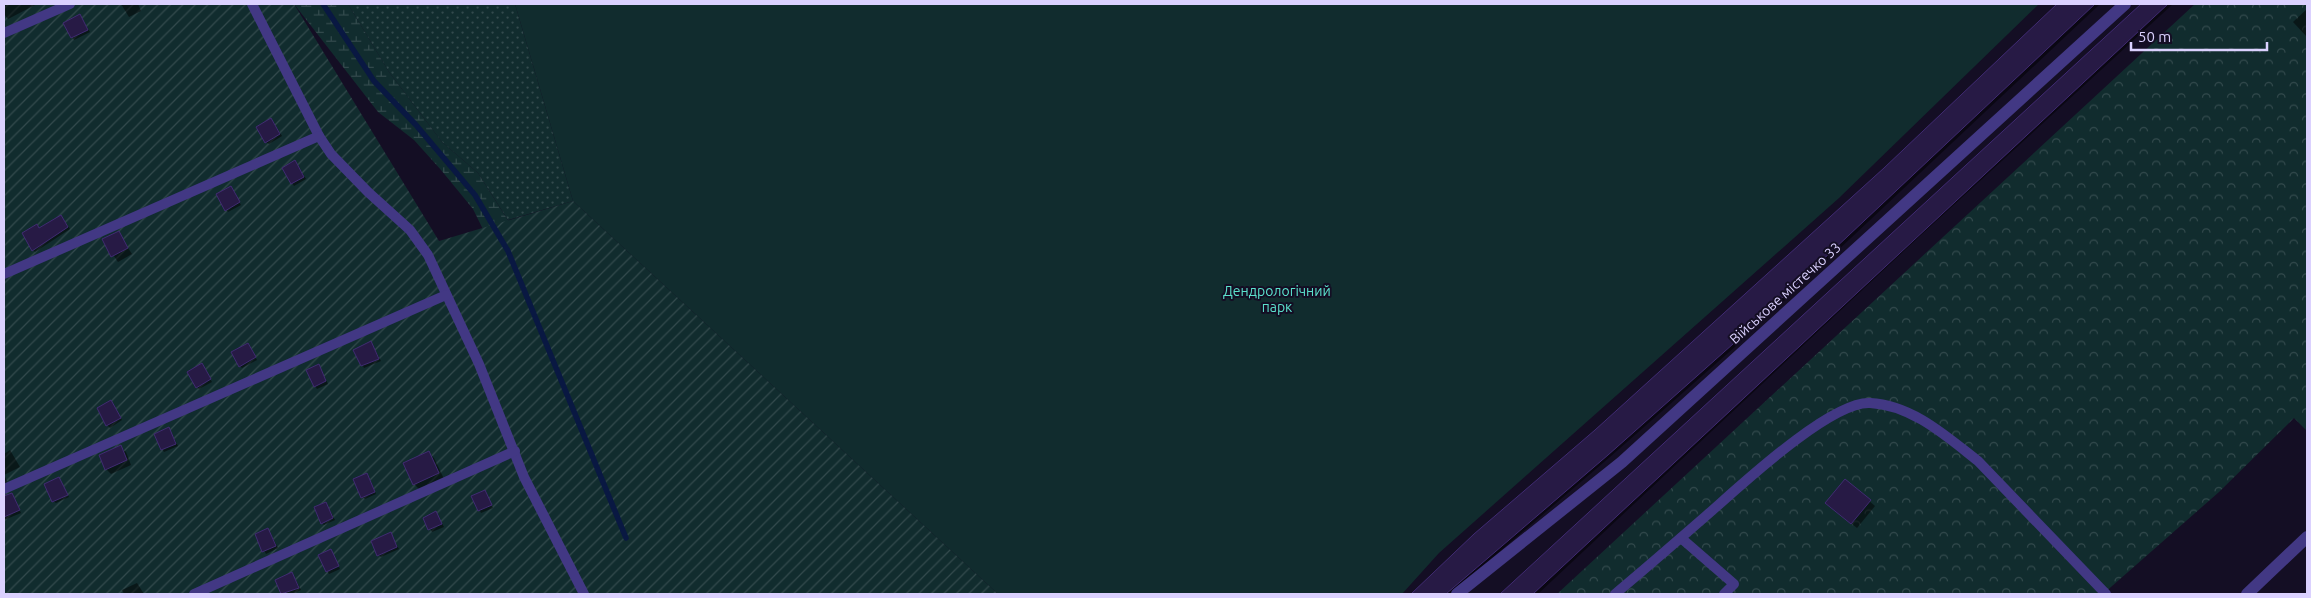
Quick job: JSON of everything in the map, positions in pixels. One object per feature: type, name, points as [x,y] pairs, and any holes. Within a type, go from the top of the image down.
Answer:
[{"type":"street","name":"Військове містечко 33","points":[[1457,594],[1622,462],[2125,4]]},
{"type":"street","points":[[2247,594],[2307,537]]},
{"type":"lane","points":[[4,33],[70,4]]},
{"type":"lane","points":[[252,4],[319,136],[331,154],[368,192],[410,230],[428,255],[479,364],[524,476],[584,594]]},
{"type":"lane","points":[[4,274],[319,136]]},
{"type":"lane","points":[[4,489],[446,294]]},
{"type":"lane","points":[[1615,594],[1787,446],[1845,409],[1868,403],[1892,406],[1933,427],[1978,461],[2105,594]]},
{"type":"lane","points":[[194,594],[515,451]]},
{"type":"lane","points":[[1681,538],[1734,584],[1724,594]]},
{"type":"green space","points":[[4,4],[294,4],[439,241],[573,201],[998,594],[4,594]]},
{"type":"green space","points":[[294,4],[348,4],[389,72],[442,142],[478,173],[528,252],[527,319],[473,209],[414,140],[378,112]]},
{"type":"green space","points":[[348,4],[515,4],[573,201],[508,220],[478,173],[442,142],[389,72]]},
{"type":"green space","name":"Дендрологічний парк","points":[[515,4],[2039,4],[1839,198],[1439,553],[1402,594],[998,594],[573,201]]},
{"type":"green space","points":[[2195,4],[2307,4],[2307,431],[2294,418],[2219,492],[2103,594],[1557,594]]},
{"type":"building","points":[[2057,4],[2095,4],[1733,344],[1608,455],[1446,594],[1411,594],[1474,534],[1595,430],[1884,168]]},
{"type":"building","points":[[2141,4],[2168,4],[1533,594],[1500,594]]},
{"type":"building","points":[[80,14],[88,30],[71,38],[63,23]]},
{"type":"building","points":[[271,118],[280,134],[265,143],[256,127]]},
{"type":"building","points":[[295,160],[304,177],[291,184],[282,168]]},
{"type":"building","points":[[231,186],[240,202],[225,211],[216,194]]},
{"type":"building","points":[[61,215],[68,227],[32,251],[22,233],[37,224],[39,228]]},
{"type":"building","points":[[119,231],[128,248],[111,257],[102,239]]},
{"type":"building","points":[[371,341],[379,359],[361,366],[353,350]]},
{"type":"building","points":[[248,343],[256,357],[239,367],[231,352]]},
{"type":"building","points":[[202,363],[211,379],[196,388],[187,372]]},
{"type":"building","points":[[319,364],[326,381],[314,387],[306,370]]},
{"type":"building","points":[[111,400],[121,418],[106,426],[97,408]]},
{"type":"building","points":[[169,427],[176,444],[161,450],[154,434]]},
{"type":"building","points":[[121,445],[127,460],[105,470],[99,455]]},
{"type":"building","points":[[429,451],[439,473],[413,485],[403,463]]},
{"type":"building","points":[[367,473],[375,492],[361,498],[353,479]]},
{"type":"building","points":[[59,477],[68,495],[52,502],[44,484]]},
{"type":"building","points":[[1845,479],[1871,500],[1851,524],[1825,503]]},
{"type":"building","points":[[485,490],[492,505],[478,511],[471,496]]},
{"type":"building","points":[[12,493],[20,510],[4,517],[4,496]]},
{"type":"building","points":[[326,502],[333,518],[321,524],[314,507]]},
{"type":"building","points":[[436,511],[442,524],[428,530],[423,518]]},
{"type":"building","points":[[268,528],[276,546],[262,552],[255,534]]},
{"type":"building","points":[[391,532],[397,547],[377,556],[371,541]]},
{"type":"building","points":[[331,549],[339,566],[326,572],[318,555]]},
{"type":"building","points":[[292,572],[299,588],[281,594],[275,580]]},
{"type":"waterway","points":[[323,4],[374,81],[416,125],[475,195],[508,251],[626,538]]}]
